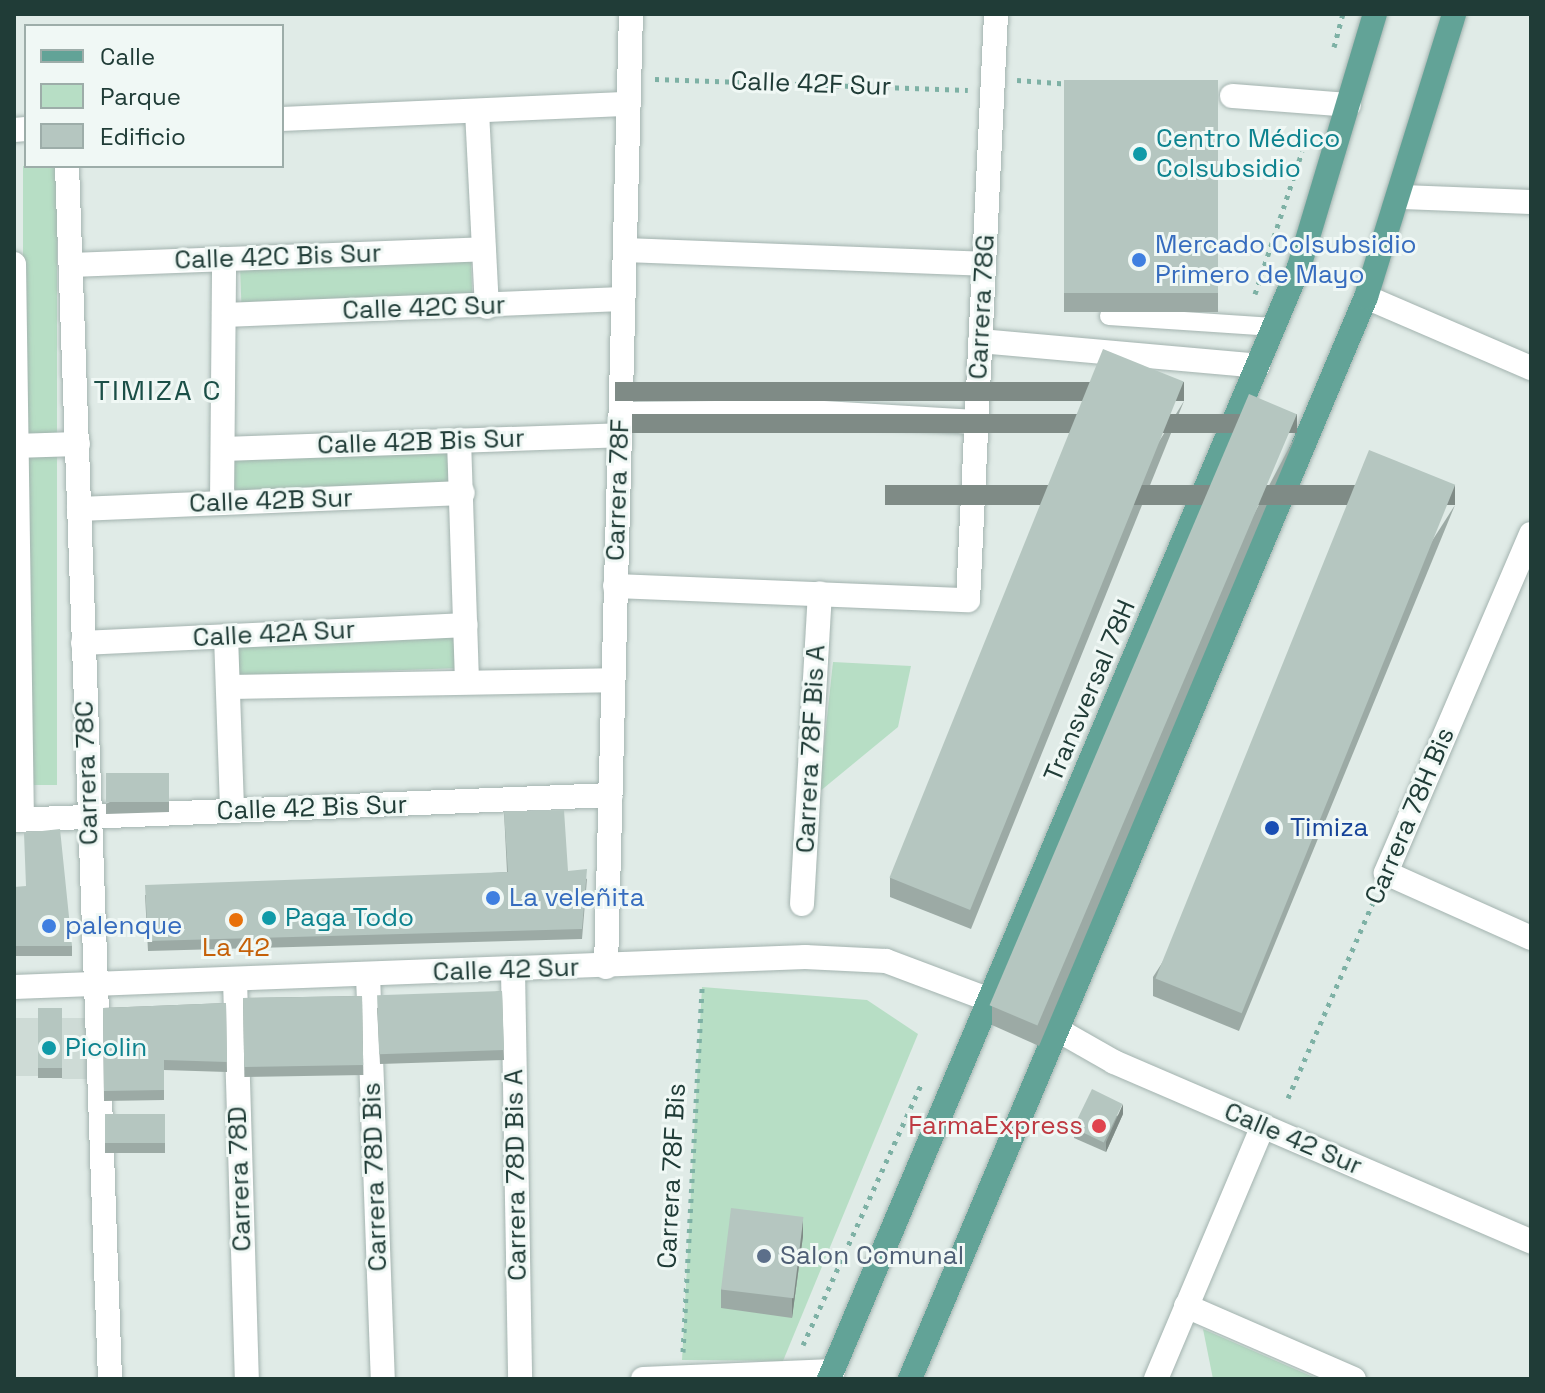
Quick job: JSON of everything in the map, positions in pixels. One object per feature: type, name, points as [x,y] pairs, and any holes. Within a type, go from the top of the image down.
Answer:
[{"type":"main road","name":"Transversal 78H","points":[[831,1375],[1274,327],[1349,105],[1375,14]]},
{"type":"main road","points":[[910,1379],[1366,297],[1402,197],[1454,14]]},
{"type":"street","name":"Carrera 78F","points":[[606,967],[631,14]]},
{"type":"street","name":"Carrera 78G","points":[[820,594],[968,600],[996,14]]},
{"type":"street","points":[[1232,96],[1349,105]]},
{"type":"street","points":[[284,119],[629,104]]},
{"type":"street","points":[[477,111],[487,307]]},
{"type":"street","name":"Carrera 78C","points":[[67,168],[93,984],[110,1379]]},
{"type":"street","points":[[1402,197],[1531,202]]},
{"type":"street","name":"Calle 42C Bis Sur","points":[[71,265],[484,249]]},
{"type":"street","points":[[625,250],[983,264]]},
{"type":"street","points":[[222,503],[224,259]]},
{"type":"street","points":[[14,264],[18,820]]},
{"type":"street","points":[[1366,297],[1531,368]]},
{"type":"street","name":"Calle 42C Sur","points":[[224,315],[487,307],[623,299]]},
{"type":"street","points":[[980,341],[1258,366]]},
{"type":"street","name":"Calle 42B Bis Sur","points":[[223,449],[459,440],[620,424],[807,412],[976,422]]},
{"type":"street","points":[[459,440],[467,682]]},
{"type":"street","points":[[16,446],[78,444]]},
{"type":"street","name":"Calle 42B Sur","points":[[79,509],[463,493]]},
{"type":"street","name":"Carrera 78H Bis","points":[[1386,873],[1531,534]]},
{"type":"street","points":[[615,586],[820,594]]},
{"type":"street","name":"Carrera 78F Bis A","points":[[802,904],[820,594]]},
{"type":"street","name":"Calle 42A Sur","points":[[83,643],[466,625]]},
{"type":"street","points":[[226,636],[232,811]]},
{"type":"street","points":[[228,687],[613,680]]},
{"type":"street","name":"Calle 42 Bis Sur","points":[[18,820],[610,795]]},
{"type":"street","points":[[1386,873],[1531,938]]},
{"type":"street","name":"Calle 42 Sur","points":[[14,987],[606,967],[805,957],[886,961],[990,1000]]},
{"type":"street","name":"Carrera 78D Bis A","points":[[513,970],[520,1379]]},
{"type":"street","name":"Carrera 78D Bis","points":[[368,975],[383,1379]]},
{"type":"street","name":"Carrera 78D","points":[[235,980],[247,1379]]},
{"type":"street","name":"Calle 42 Sur","points":[[1058,1030],[1263,1126],[1531,1242]]},
{"type":"street","points":[[1156,1379],[1263,1126]]},
{"type":"street","points":[[1186,1306],[1354,1379]]},
{"type":"street","points":[[643,1379],[791,1372],[831,1375]]},
{"type":"lane","points":[[1109,316],[1274,327]]},
{"type":"path","points":[[1331,58],[1343,14]]},
{"type":"path","name":"Calle 42F Sur","points":[[630,79],[1089,85]]},
{"type":"path","points":[[1245,325],[1304,147]]},
{"type":"path","name":"Carrera 78H Bis","points":[[1288,1098],[1386,873]]},
{"type":"path","name":"Carrera 78F Bis","points":[[682,1377],[703,977]]},
{"type":"path","points":[[791,1372],[925,1075]]},
{"type":"shaded area","points":[[14,1018],[38,1018],[38,1076],[14,1076]]},
{"type":"shaded area","points":[[62,1018],[89,1018],[89,1079],[62,1079]]},
{"type":"green space","points":[[24,166],[57,168],[57,785],[23,785]]},
{"type":"green space","points":[[471,261],[472,294],[241,302],[240,269]]},
{"type":"green space","points":[[457,452],[458,485],[226,493],[225,460]]},
{"type":"green space","points":[[460,635],[461,668],[230,676],[229,643]]},
{"type":"green space","points":[[833,662],[911,666],[898,727],[819,792]]},
{"type":"green space","points":[[702,987],[867,1000],[918,1034],[783,1361],[682,1360]]},
{"type":"green space","points":[[1203,1329],[1318,1379],[1213,1379]]},
{"type":"building","points":[[1064,80],[1218,80],[1218,293],[1064,293]]},
{"type":"building","points":[[1103,349],[1184,382],[970,910],[889,877]]},
{"type":"building","points":[[1249,394],[1297,414],[1037,1026],[990,1005]]},
{"type":"building","name":"Timiza","points":[[1369,450],[1455,485],[1242,1013],[1155,978]]},
{"type":"building","points":[[106,773],[169,773],[169,802],[106,802]]},
{"type":"building","points":[[564,810],[568,871],[587,869],[582,929],[148,941],[145,885],[508,872],[504,812]]},
{"type":"building","points":[[60,829],[72,946],[14,946],[14,887],[26,886],[24,833]]},
{"type":"building","points":[[502,991],[504,1050],[379,1054],[377,995]]},
{"type":"building","points":[[362,996],[363,1065],[244,1067],[243,998]]},
{"type":"building","points":[[226,1003],[227,1062],[164,1060],[164,1090],[104,1091],[103,1008]]},
{"type":"building","name":"Picolin","points":[[38,1008],[62,1008],[62,1068],[38,1068]]},
{"type":"building","name":"FarmaExpress","points":[[1092,1089],[1123,1104],[1104,1143],[1073,1128]]},
{"type":"building","points":[[105,1114],[165,1114],[165,1143],[105,1143]]},
{"type":"building","name":"Salon Comunal","points":[[731,1208],[803,1217],[793,1298],[721,1289]]},
{"type":"place","name":"Centro Médico Colsubsidio","points":[[1140,154]]},
{"type":"place","name":"Mercado Colsubsidio Primero de Mayo","points":[[1139,260]]},
{"type":"place","name":"Timiza","points":[[1272,828]]},
{"type":"place","name":"La veleñita","points":[[493,898]]},
{"type":"place","name":"Paga Todo","points":[[269,918]]},
{"type":"place","name":"La 42","points":[[236,920]]},
{"type":"place","name":"palenque","points":[[49,926]]},
{"type":"place","name":"Picolin","points":[[49,1048]]},
{"type":"place","name":"FarmaExpress","points":[[1099,1126]]},
{"type":"place","name":"Salon Comunal","points":[[764,1256]]},
{"type":"district","name":"TIMIZA C","points":[[158,390]]}]
